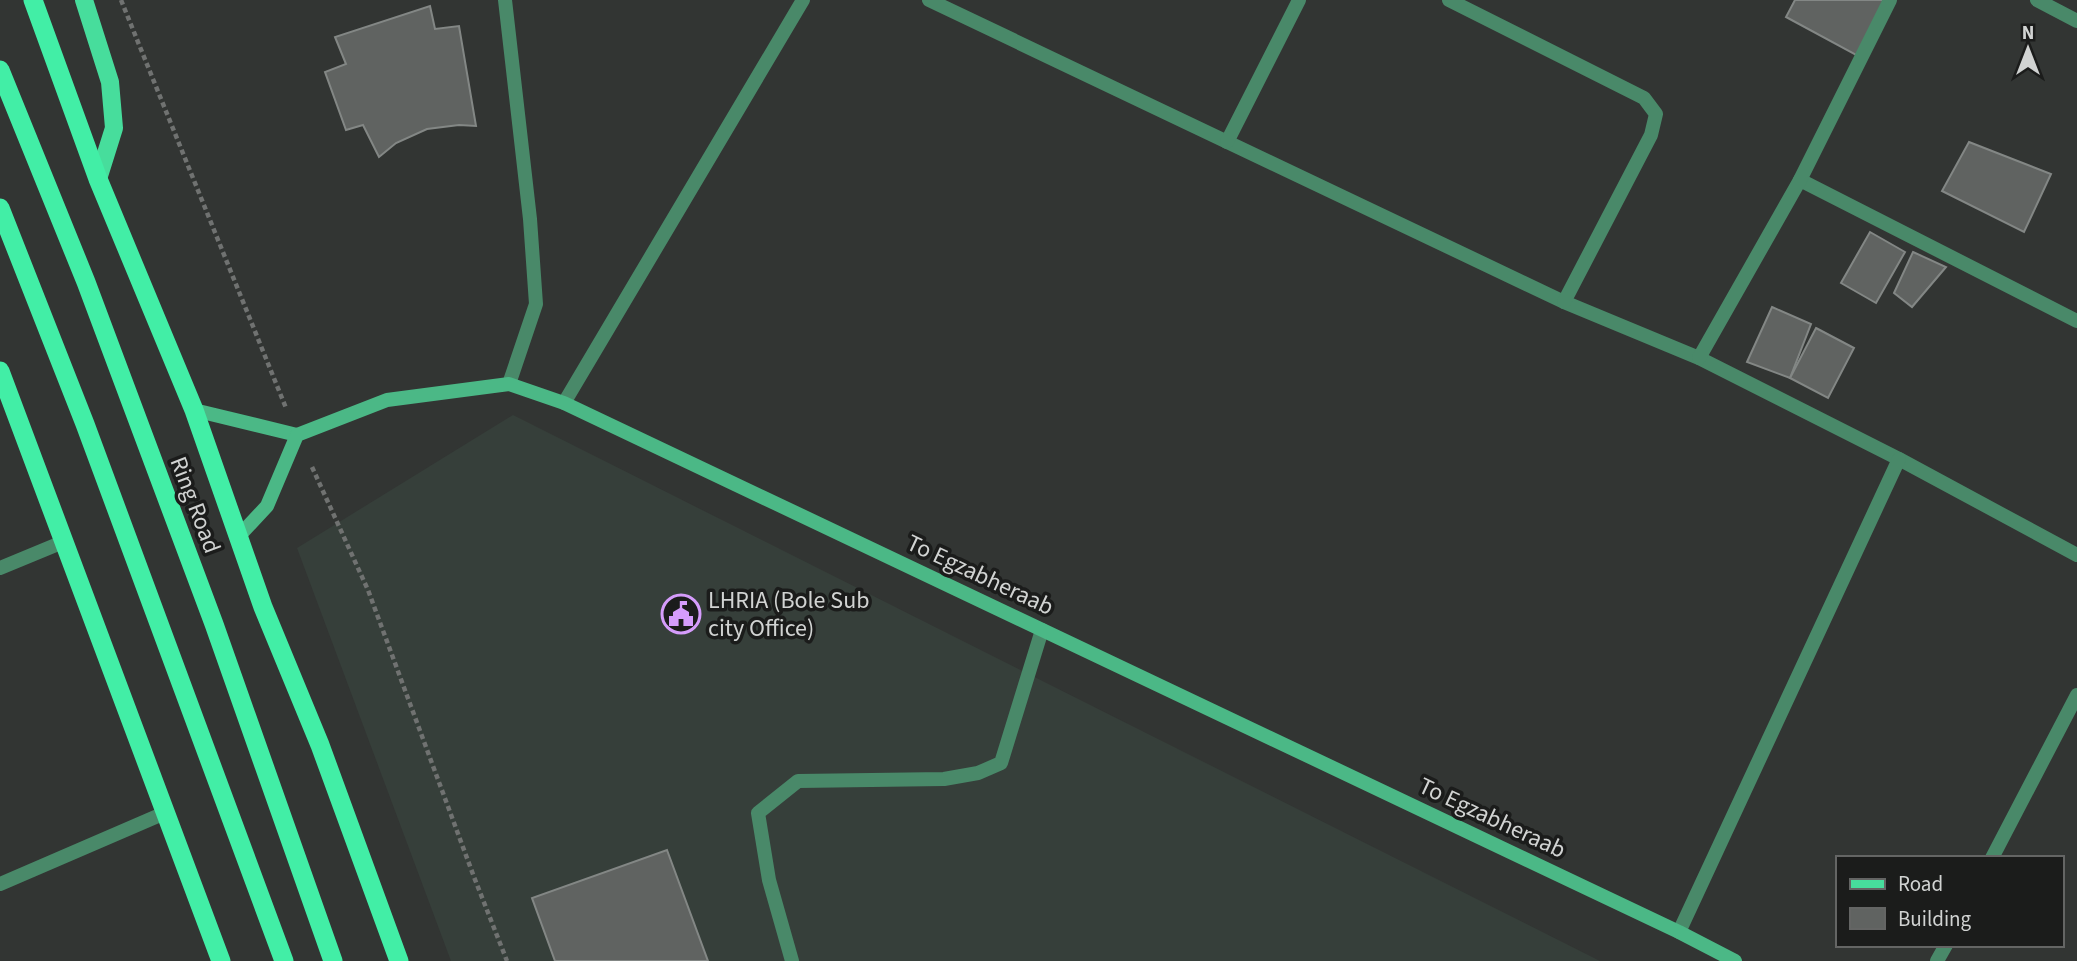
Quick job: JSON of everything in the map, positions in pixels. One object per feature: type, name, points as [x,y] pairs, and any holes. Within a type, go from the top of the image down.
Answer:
[{"type":"highway","points":[[33,0],[98,179],[194,410],[262,607],[320,745],[399,961]]},
{"type":"highway","name":"Ring Road","points":[[0,70],[86,282],[195,573],[333,961]]},
{"type":"highway","points":[[0,208],[85,424],[285,961]]},
{"type":"highway","points":[[0,371],[167,812],[220,961]]},
{"type":"main road","points":[[83,0],[110,82],[114,128],[98,179]]},
{"type":"main road","name":"To Egzabheraab","points":[[297,435],[387,400],[509,384],[565,403],[1735,961]]},
{"type":"main road","points":[[194,410],[297,435],[267,506],[237,537]]},
{"type":"street","points":[[505,0],[530,219],[536,304],[509,384]]},
{"type":"street","points":[[565,403],[803,0]]},
{"type":"street","points":[[929,0],[1564,302],[1699,358],[1899,459],[2077,555]]},
{"type":"street","points":[[1227,142],[1298,0]]},
{"type":"street","points":[[1448,0],[1644,98],[1657,114],[1651,135],[1564,302]]},
{"type":"street","points":[[1699,358],[1800,180],[1890,0]]},
{"type":"street","points":[[2037,0],[2077,22]]},
{"type":"street","points":[[1800,180],[2077,321]]},
{"type":"street","points":[[1679,932],[1899,459]]},
{"type":"street","points":[[0,568],[63,542]]},
{"type":"street","points":[[792,961],[769,880],[758,813],[798,781],[944,779],[978,773],[1001,762],[1042,630]]},
{"type":"street","points":[[1993,856],[2077,695]]},
{"type":"street","points":[[0,884],[167,812]]},
{"type":"path","points":[[121,0],[297,435],[368,590],[507,961]]},
{"type":"shaded area","points":[[513,415],[1600,961],[451,961],[297,548]]},
{"type":"building","points":[[1795,0],[1889,0],[1858,56],[1786,17]]},
{"type":"building","points":[[430,6],[435,29],[459,26],[476,126],[427,129],[396,143],[379,157],[363,125],[346,130],[325,72],[346,64],[335,37]]},
{"type":"building","points":[[1969,142],[2051,174],[2024,232],[1942,191]]},
{"type":"building","points":[[1870,232],[1905,252],[1876,303],[1841,283]]},
{"type":"building","points":[[1913,252],[1946,267],[1912,307],[1894,293]]},
{"type":"building","points":[[1772,307],[1811,324],[1790,378],[1747,362]]},
{"type":"building","points":[[1816,328],[1854,348],[1828,398],[1790,378]]},
{"type":"building","points":[[667,850],[708,961],[555,961],[532,898]]},
{"type":"place","name":"LHRIA (Bole Sub city Office)","points":[[681,614]]}]
